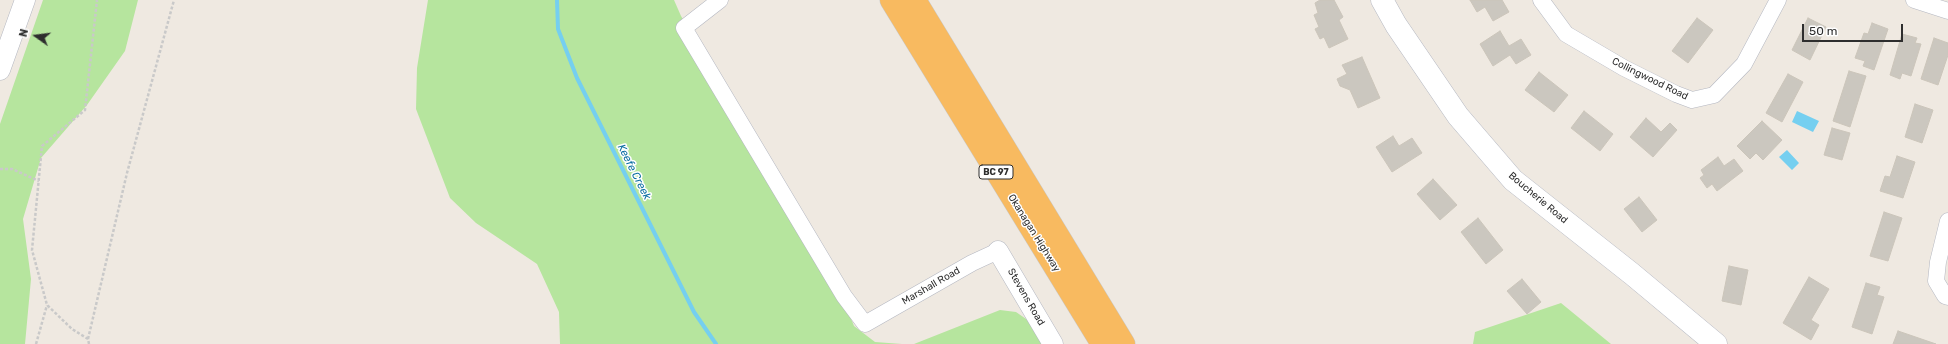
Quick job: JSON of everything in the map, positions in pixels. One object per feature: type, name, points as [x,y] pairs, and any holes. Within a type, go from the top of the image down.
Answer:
[{"type":"highway","name":"Okanagan Highway","points":[[891,0],[1102,344]]},
{"type":"highway","name":"Okanagan Highway","points":[[916,0],[1124,344]]},
{"type":"main road","name":"Boucherie Road","points":[[1382,0],[1396,25],[1458,116],[1513,180],[1632,274],[1716,344]]},
{"type":"street","points":[[0,70],[25,0]]},
{"type":"street","name":"Marshall Road","points":[[720,0],[684,28],[844,296],[865,324],[998,251]]},
{"type":"street","name":"Collingwood Road","points":[[1541,0],[1566,34],[1624,68],[1676,94],[1692,100],[1714,95],[1744,64],[1778,0]]},
{"type":"street","points":[[1914,0],[1948,11]]},
{"type":"street","points":[[1948,221],[1938,262],[1936,281],[1945,296],[1948,297]]},
{"type":"street","name":"Stevens Road","points":[[998,251],[1053,344]]},
{"type":"path","points":[[88,339],[72,329],[47,305],[32,250],[42,146],[85,110],[98,0]]},
{"type":"path","points":[[89,344],[88,339],[127,173],[174,0]]},
{"type":"path","points":[[0,169],[12,169],[39,181]]},
{"type":"path","points":[[36,344],[47,305]]},
{"type":"green space","points":[[43,0],[138,0],[125,51],[87,105],[41,158],[23,219],[31,279],[25,344],[0,344],[0,124]]},
{"type":"green space","points":[[428,0],[674,0],[681,16],[838,286],[854,326],[875,342],[902,344],[560,344],[559,312],[537,264],[476,223],[450,198],[416,109],[417,68]]},
{"type":"green space","points":[[1561,303],[1611,344],[1473,344],[1475,332]]},
{"type":"green space","points":[[1000,310],[1016,312],[1055,339],[1057,344],[914,344]]},
{"type":"water","points":[[1797,111],[1819,121],[1813,132],[1792,122]]},
{"type":"water","points":[[1787,150],[1799,163],[1792,170],[1779,157]]},
{"type":"building","points":[[1320,0],[1334,0],[1343,17],[1339,20],[1348,39],[1329,48],[1324,37],[1320,39],[1315,29],[1319,27],[1314,15],[1318,13],[1315,3]]},
{"type":"building","points":[[1470,0],[1502,0],[1509,12],[1493,21],[1485,7],[1477,12]]},
{"type":"building","points":[[1697,18],[1713,30],[1688,63],[1672,51]]},
{"type":"building","points":[[1808,18],[1826,27],[1810,60],[1792,50]]},
{"type":"building","points":[[1872,23],[1888,29],[1874,70],[1863,66],[1865,61],[1855,58],[1864,33],[1868,34]]},
{"type":"building","points":[[1500,31],[1509,46],[1521,39],[1531,55],[1516,64],[1510,55],[1493,66],[1480,44]]},
{"type":"building","points":[[1902,34],[1917,38],[1915,43],[1921,44],[1911,76],[1902,73],[1900,79],[1890,75]]},
{"type":"building","points":[[1934,38],[1948,43],[1948,55],[1938,85],[1921,79]]},
{"type":"building","points":[[1362,57],[1380,98],[1358,108],[1350,90],[1340,86],[1337,79],[1347,74],[1342,65]]},
{"type":"building","points":[[1849,71],[1866,76],[1850,127],[1833,121]]},
{"type":"building","points":[[1539,72],[1568,95],[1554,112],[1525,90]]},
{"type":"building","points":[[1788,74],[1803,82],[1782,122],[1766,113]]},
{"type":"building","points":[[1915,104],[1933,110],[1922,143],[1905,137]]},
{"type":"building","points":[[1584,111],[1613,134],[1600,151],[1571,128]]},
{"type":"building","points":[[1646,118],[1661,132],[1670,123],[1677,130],[1653,157],[1630,137]]},
{"type":"building","points":[[1762,121],[1782,140],[1763,160],[1756,153],[1750,159],[1737,146]]},
{"type":"building","points":[[1832,128],[1850,133],[1842,160],[1824,155]]},
{"type":"building","points":[[1393,136],[1399,146],[1412,138],[1422,153],[1392,172],[1376,147]]},
{"type":"building","points":[[1897,156],[1915,162],[1903,198],[1880,191],[1885,176],[1890,177]]},
{"type":"building","points":[[1718,157],[1724,166],[1734,159],[1743,171],[1717,191],[1712,184],[1707,188],[1700,178],[1704,175],[1701,170]]},
{"type":"building","points":[[1433,179],[1457,205],[1440,220],[1417,194]]},
{"type":"building","points":[[1639,197],[1657,220],[1642,232],[1624,209]]},
{"type":"building","points":[[1884,212],[1902,218],[1888,261],[1870,256]]},
{"type":"building","points":[[1478,218],[1503,250],[1486,264],[1461,232]]},
{"type":"building","points":[[1729,266],[1748,270],[1741,305],[1722,301]]},
{"type":"building","points":[[1809,277],[1829,289],[1811,320],[1819,325],[1811,340],[1783,323]]},
{"type":"building","points":[[1522,279],[1541,302],[1527,314],[1507,291]]},
{"type":"building","points":[[1866,283],[1880,287],[1877,295],[1884,297],[1872,334],[1852,327]]},
{"type":"building","points":[[1898,331],[1936,344],[1893,344]]},
{"type":"waterway","name":"Keefe Creek","points":[[557,0],[558,29],[577,78],[694,312],[716,344]]}]
